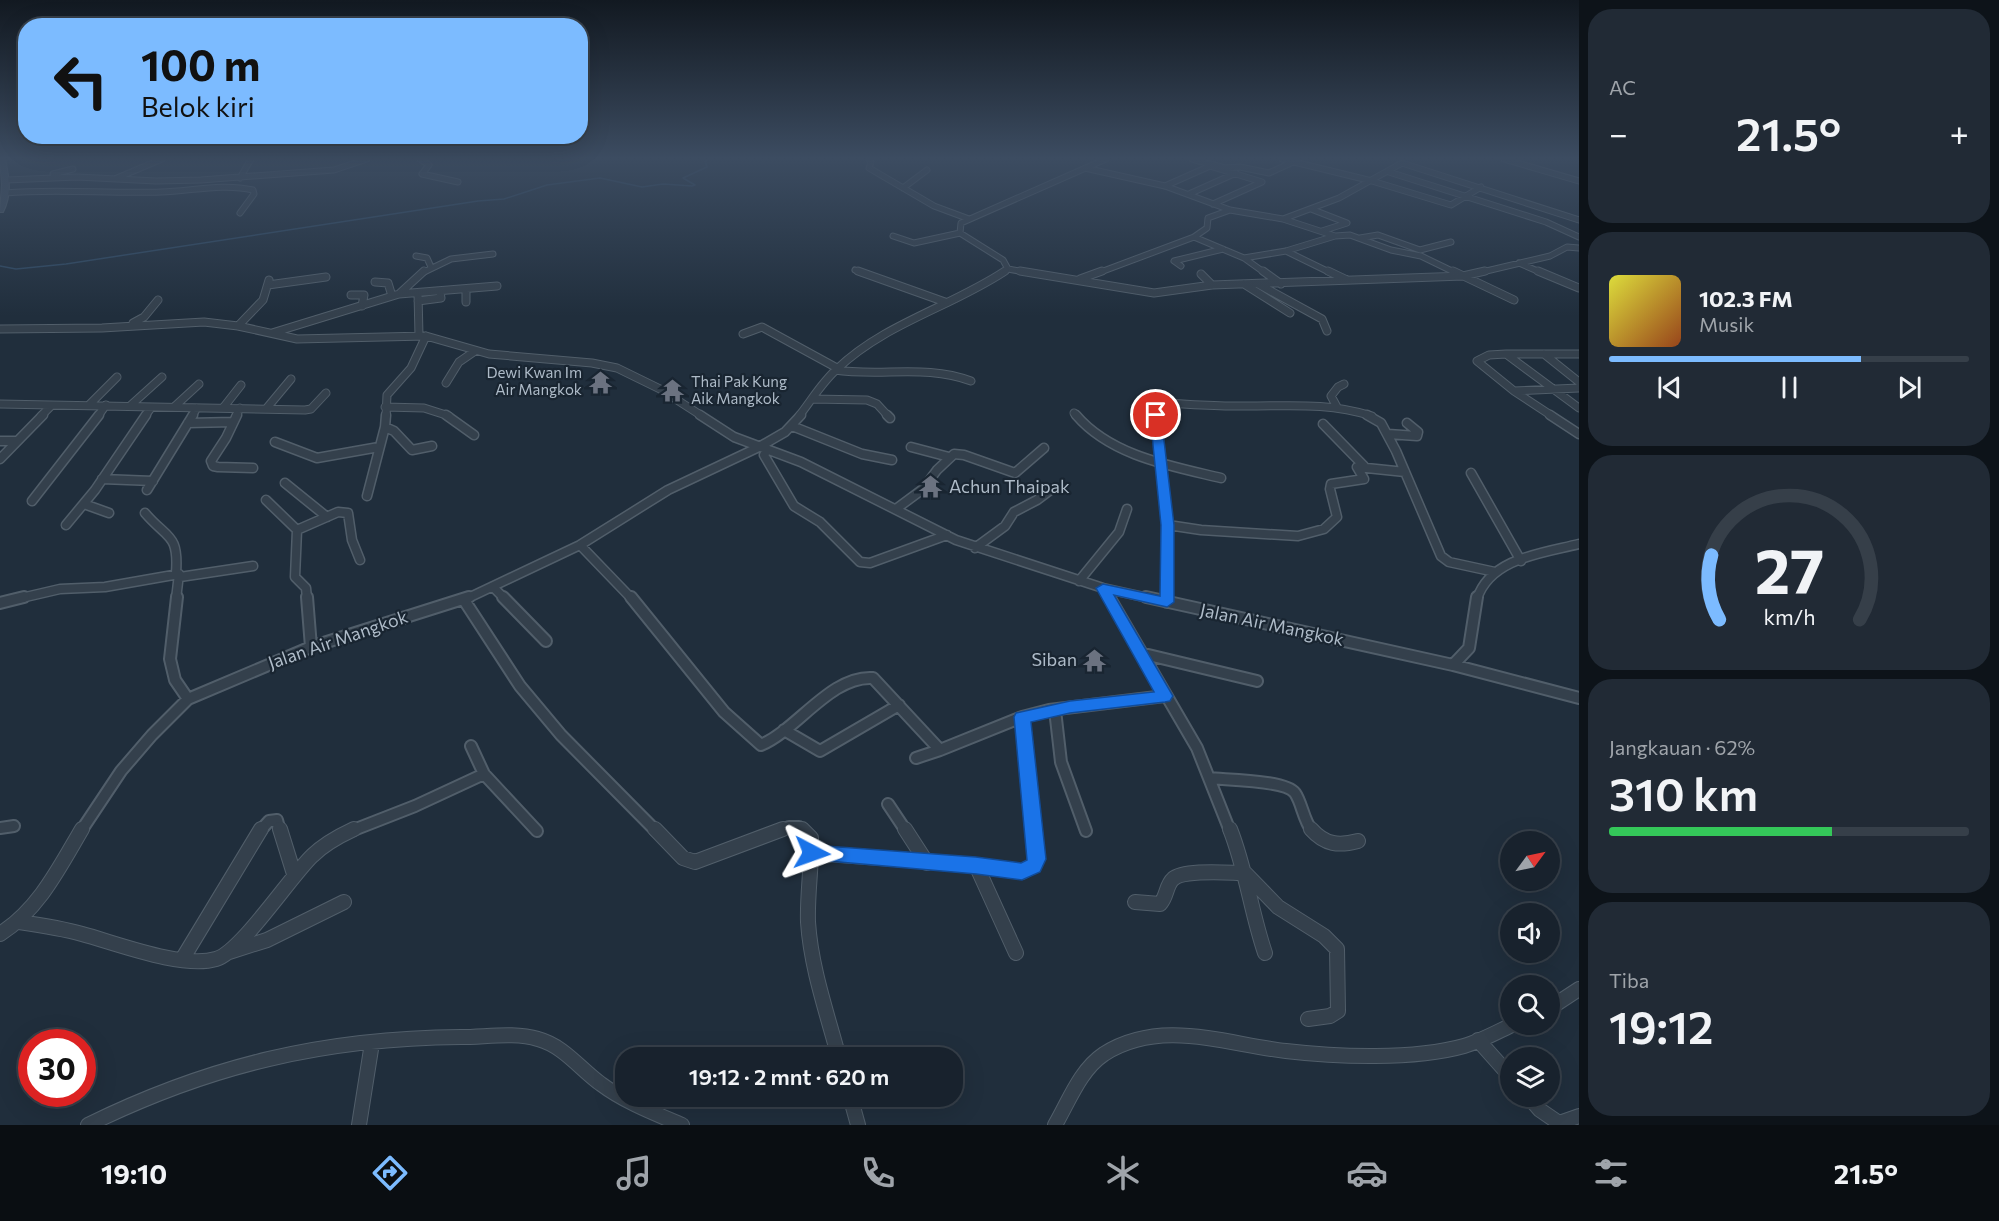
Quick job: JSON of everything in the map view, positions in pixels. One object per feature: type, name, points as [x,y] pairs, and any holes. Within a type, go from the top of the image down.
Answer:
[{"type":"street","points":[[949,212],[969,219]]},
{"type":"street","points":[[960,232],[961,224],[986,212]]},
{"type":"street","points":[[1079,279],[1194,237],[1208,228],[1208,218],[1226,212]]},
{"type":"street","points":[[1239,212],[1283,219],[1335,236]]},
{"type":"street","points":[[1283,219],[1304,212]]},
{"type":"street","points":[[1317,212],[1347,223],[1320,231]]},
{"type":"street","points":[[1514,212],[1546,222],[1579,237]]},
{"type":"street","points":[[1554,212],[1579,220]]},
{"type":"street","points":[[893,236],[914,243],[960,232],[1003,260],[1008,269],[1079,279],[1147,293],[1212,285],[1349,282],[1463,276],[1550,256],[1567,247],[1579,248]]},
{"type":"street","points":[[1244,258],[1286,251],[1335,236],[1348,235],[1420,256],[1514,300]]},
{"type":"street","points":[[1360,238],[1378,235],[1420,250],[1451,243]]},
{"type":"street","points":[[1194,237],[1244,258],[1282,284]]},
{"type":"street","points":[[1181,266],[1174,261],[1223,249]]},
{"type":"street","points":[[1286,251],[1349,282]]},
{"type":"street","points":[[396,295],[416,276],[446,259],[493,254]]},
{"type":"street","points":[[416,256],[427,258],[431,267]]},
{"type":"street","points":[[1519,263],[1579,288]]},
{"type":"street","name":"Jalan Air Mangkok","points":[[0,934],[19,922],[46,890],[90,816],[121,771],[152,735],[188,699],[311,647],[464,600],[580,544],[668,490],[763,448],[792,426],[836,369],[859,350],[945,302],[1002,275],[1008,269]]},
{"type":"street","points":[[855,270],[945,302]]},
{"type":"street","points":[[1201,274],[1212,285]]},
{"type":"street","points":[[238,326],[258,306],[268,282],[326,277]]},
{"type":"street","points":[[375,282],[388,283],[396,295]]},
{"type":"street","points":[[1256,283],[1322,319],[1328,331]]},
{"type":"street","points":[[1244,284],[1290,313]]},
{"type":"street","points":[[271,333],[396,295],[497,286]]},
{"type":"street","points":[[466,290],[466,303]]},
{"type":"street","points":[[418,301],[441,298],[440,292]]},
{"type":"street","points":[[367,495],[385,427],[387,394],[411,368],[423,336],[418,293]]},
{"type":"street","points":[[351,295],[364,295],[362,306]]},
{"type":"street","points":[[128,326],[144,317],[158,300]]},
{"type":"street","name":"Jalan Air Mangkok","points":[[0,329],[128,326],[185,321],[238,326],[297,339],[423,336],[489,354],[592,363],[617,368],[660,390],[734,437],[801,462],[975,548],[1103,588],[1453,665],[1579,699]]},
{"type":"street","points":[[743,334],[762,327],[836,369],[866,373],[935,370],[955,373],[972,381]]},
{"type":"street","points":[[446,383],[459,362],[475,351]]},
{"type":"street","points":[[1506,354],[1579,408]]},
{"type":"street","points":[[1544,354],[1579,382]]},
{"type":"street","points":[[1579,354],[1488,355],[1477,361],[1514,391],[1579,434]]},
{"type":"street","points":[[89,405],[117,377]]},
{"type":"street","points":[[131,405],[162,377]]},
{"type":"street","points":[[266,410],[291,379]]},
{"type":"street","points":[[174,407],[199,384]]},
{"type":"street","points":[[1337,406],[1331,396],[1338,387],[1344,384]]},
{"type":"street","points":[[223,408],[241,385]]},
{"type":"street","points":[[1514,391],[1579,388]]},
{"type":"street","points":[[0,404],[311,409],[326,393]]},
{"type":"street","points":[[812,399],[867,400],[877,404],[890,418]]},
{"type":"street","points":[[1167,602],[1168,525],[1156,415],[1156,408],[1164,403],[1337,406],[1374,417],[1388,434],[1441,556],[1449,562],[1495,572]]},
{"type":"street","points":[[32,501],[106,405]]},
{"type":"street","points":[[0,459],[51,406]]},
{"type":"street","points":[[385,407],[412,407],[438,413],[447,416],[463,430],[474,435]]},
{"type":"street","points":[[66,525],[84,504],[151,408]]},
{"type":"street","points":[[147,490],[197,408]]},
{"type":"street","points":[[240,408],[226,438],[211,461],[213,466],[252,468]]},
{"type":"street","points":[[1074,413],[1086,427],[1132,456],[1161,466],[1221,478]]},
{"type":"street","points":[[188,423],[233,422]]},
{"type":"street","points":[[1388,434],[1417,436],[1418,432],[1407,423]]},
{"type":"street","points":[[1323,424],[1364,466]]},
{"type":"street","points":[[792,426],[862,454],[892,460]]},
{"type":"street","points":[[385,427],[394,431],[412,450],[432,446]]},
{"type":"street","points":[[0,441],[16,441]]},
{"type":"street","points":[[275,442],[317,458],[378,447]]},
{"type":"street","points":[[911,447],[949,457],[964,455],[1015,473],[1044,448]]},
{"type":"street","points":[[763,448],[767,461],[794,506],[820,522],[860,562],[870,563],[947,535]]},
{"type":"street","points":[[896,509],[923,489],[949,457]]},
{"type":"street","points":[[1168,525],[1286,536],[1312,534],[1332,524],[1337,517],[1330,489],[1331,484],[1361,481],[1364,479],[1357,467],[1405,472]]},
{"type":"street","points":[[1471,473],[1521,561]]},
{"type":"street","points":[[102,479],[153,482]]},
{"type":"street","points":[[285,483],[327,517]]},
{"type":"street","points":[[975,548],[1005,526],[1014,512],[1037,500],[1053,488]]},
{"type":"street","points":[[266,500],[297,530],[295,572],[296,577],[306,588],[311,647]]},
{"type":"street","points":[[84,504],[109,513]]},
{"type":"street","points":[[1079,581],[1119,532],[1127,509]]},
{"type":"street","points":[[297,530],[338,512],[348,513],[352,540],[360,560]]},
{"type":"street","points":[[145,513],[170,534],[176,550],[178,575],[170,659],[175,680],[188,699]]},
{"type":"street","points":[[580,544],[627,593],[724,712],[754,741],[761,745],[768,742],[830,695],[863,676],[873,678],[940,750]]},
{"type":"street","points":[[1453,665],[1469,649],[1475,604],[1483,584],[1495,572],[1521,561],[1579,544]]},
{"type":"street","points":[[0,603],[60,589],[105,586],[253,566]]},
{"type":"street","points":[[493,587],[546,641]]},
{"type":"street","points":[[1103,588],[1197,748],[1240,855],[1254,921],[1265,953]]},
{"type":"street","points":[[464,600],[520,686],[561,735],[683,858],[695,862],[708,859],[789,827],[799,827],[811,838],[808,904],[810,938],[815,974],[836,1047]]},
{"type":"street","points":[[1140,653],[1257,681]]},
{"type":"street","points":[[916,758],[1022,717],[1055,710],[1165,696]]},
{"type":"street","points":[[784,730],[820,751],[899,705]]},
{"type":"street","points":[[1055,710],[1060,762],[1086,831]]},
{"type":"street","points":[[812,853],[976,866],[1022,872],[1033,866],[1037,859],[1022,717]]},
{"type":"street","points":[[471,746],[484,774],[537,831]]},
{"type":"street","points":[[229,951],[294,874],[326,843],[343,833],[391,816],[484,774]]},
{"type":"street","points":[[1209,778],[1278,784],[1288,788],[1295,794],[1312,832],[1329,844],[1343,846],[1358,841]]},
{"type":"street","points":[[888,804],[927,863]]},
{"type":"street","points":[[183,958],[263,826],[269,821],[277,820],[294,874]]},
{"type":"street","points":[[0,828],[14,826]]},
{"type":"street","points":[[976,866],[1016,953]]},
{"type":"street","points":[[1135,902],[1160,904],[1164,900],[1171,880],[1181,874],[1245,873],[1278,907],[1324,936],[1337,949],[1338,1011],[1330,1016],[1308,1019]]},
{"type":"street","points":[[19,922],[64,929],[183,958],[213,960],[229,951],[267,940],[344,902]]},
{"type":"street","points":[[1560,1001],[1579,989]]},
{"type":"street","points":[[1055,1125],[1082,1077],[1102,1056],[1128,1041],[1167,1033],[1284,1050],[1371,1055],[1460,1046],[1500,1030]]},
{"type":"street","points":[[88,1125],[109,1114],[207,1074],[292,1052],[437,1036],[536,1038],[555,1045],[602,1085],[638,1107],[682,1125]]},
{"type":"street","points":[[1478,1040],[1500,1065]]},
{"type":"street","points":[[359,1125],[372,1042]]},
{"type":"street","points":[[853,1107],[858,1125]]},
{"type":"street","points":[[1537,1107],[1559,1123],[1579,1116]]},
{"type":"waterway","points":[[0,266],[16,269],[66,264],[409,212]]},
{"type":"place","name":"Dewi Kwan Im Air Mangkok","points":[[600,382]]},
{"type":"place","name":"Thai Pak Kung Aik Mangkok","points":[[673,391]]},
{"type":"place","name":"Achun Thaipak","points":[[931,487]]},
{"type":"place","name":"Siban","points":[[1095,660]]},
{"type":"route","points":[[812,853],[976,866],[1022,872],[1033,866],[1037,859],[1028,751],[1022,717],[1049,710],[1165,696],[1103,588],[1167,602],[1168,525],[1156,415]]}]
